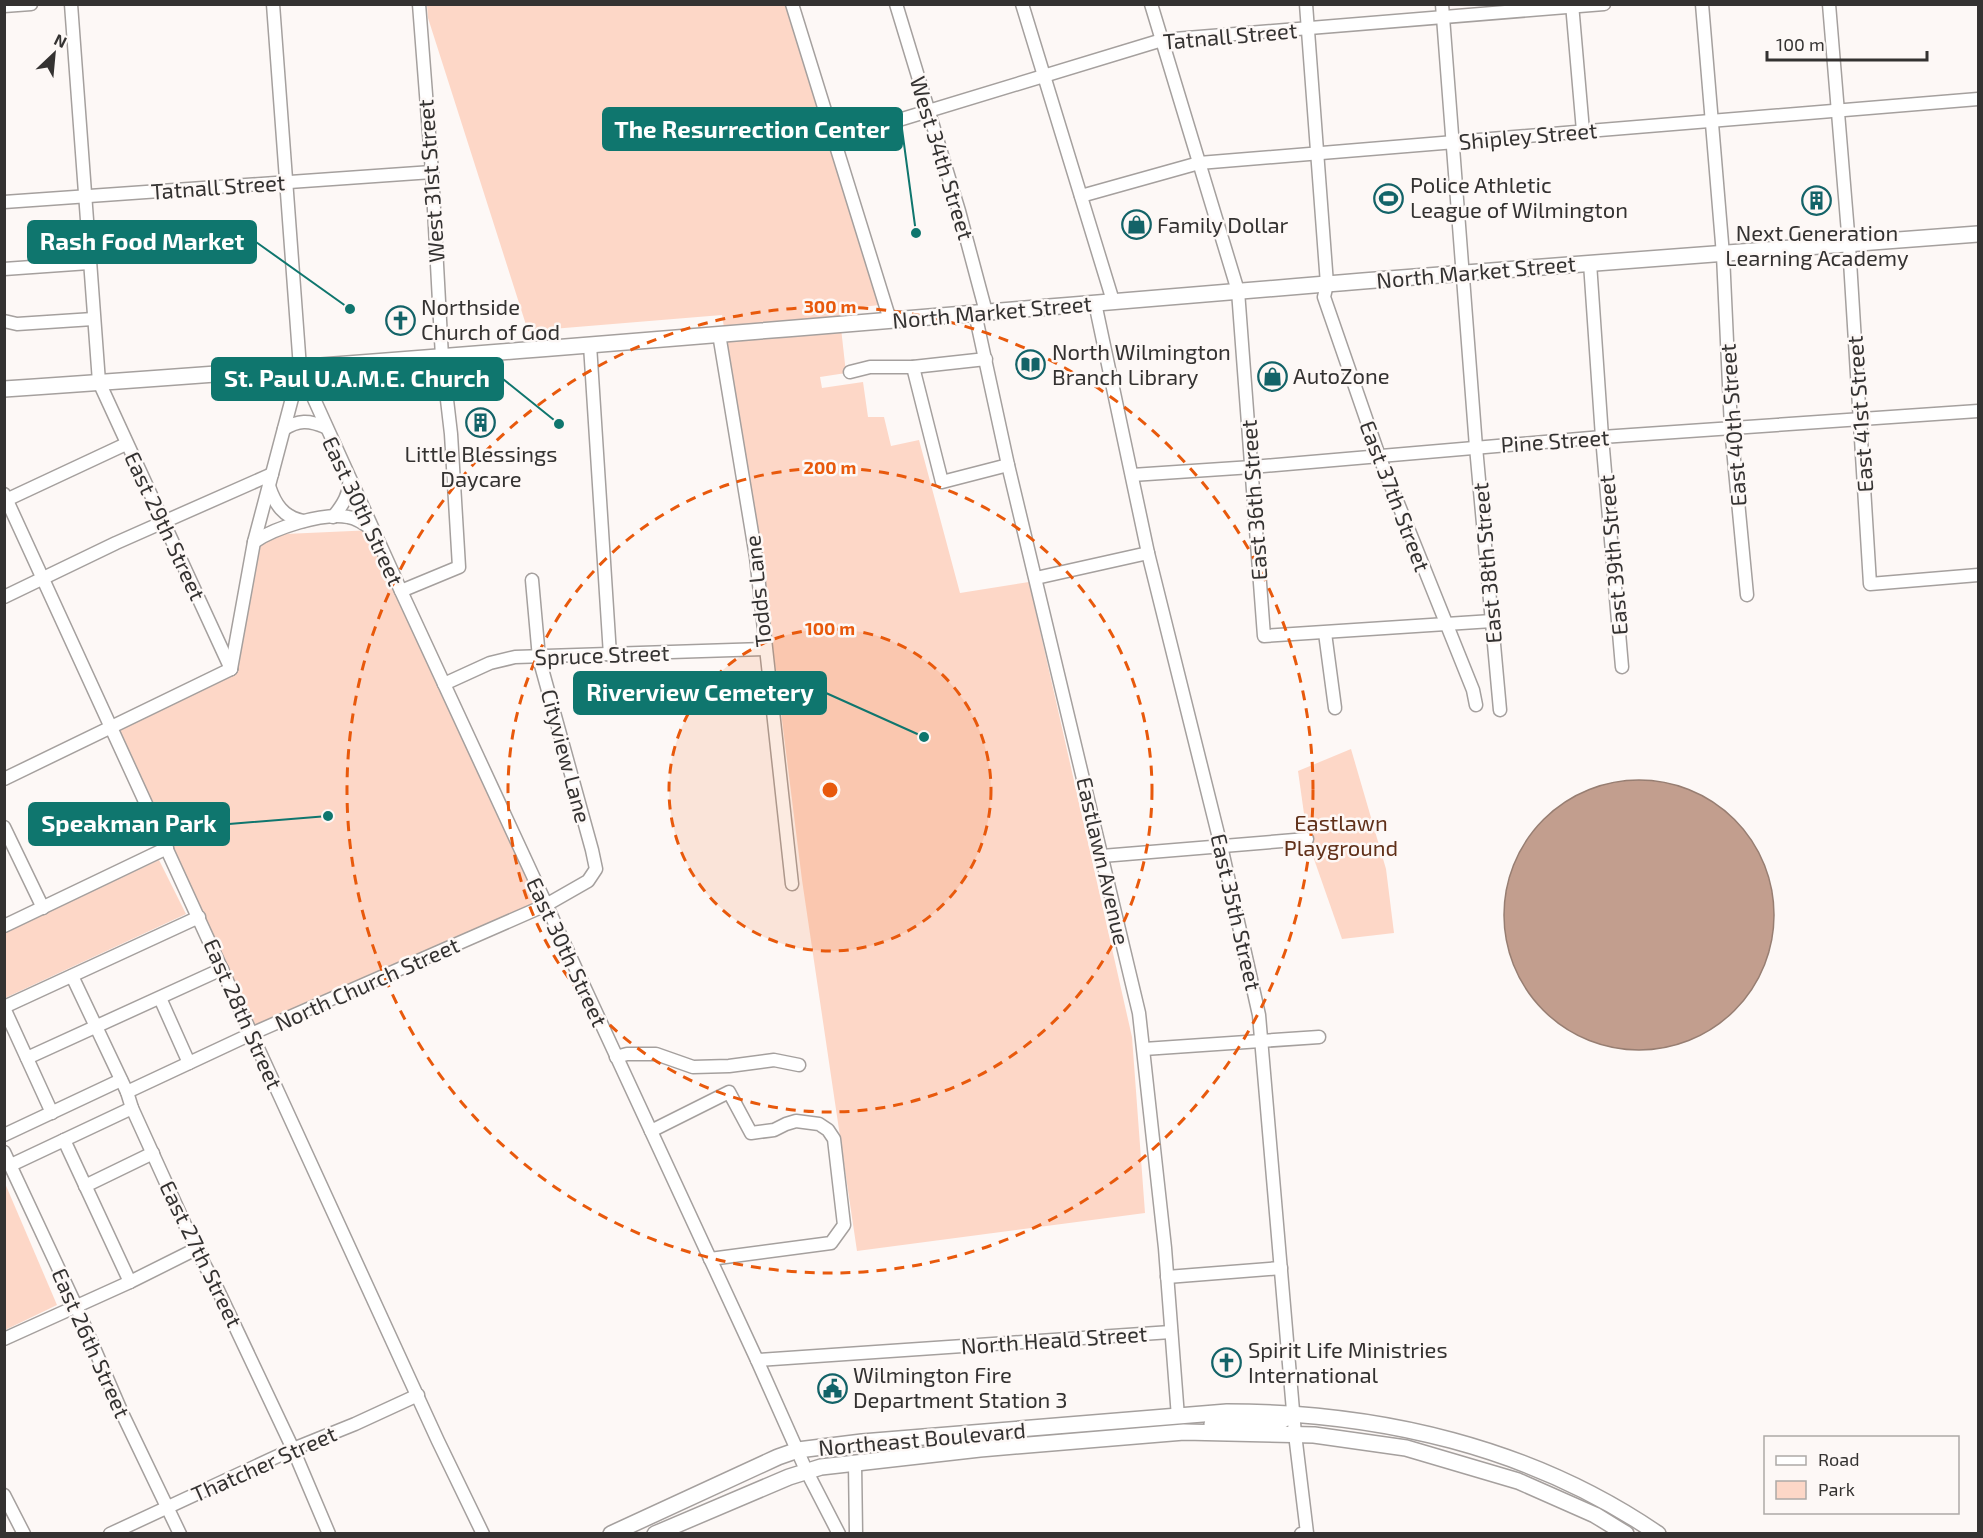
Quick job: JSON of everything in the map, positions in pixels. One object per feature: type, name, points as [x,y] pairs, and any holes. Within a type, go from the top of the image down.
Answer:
[{"type":"main road","name":"North Market Street","points":[[4,389],[442,357],[1238,291],[1978,234]]},
{"type":"main road","name":"Northeast Boulevard","points":[[611,1533],[777,1457],[798,1450],[862,1442],[1227,1412],[1294,1413],[1346,1418],[1402,1428],[1491,1452],[1578,1487],[1633,1516],[1658,1533]]},
{"type":"main road","points":[[1184,1432],[1219,1423],[1278,1423],[1294,1413]]},
{"type":"main road","name":"Northeast Boulevard","points":[[655,1533],[806,1470],[980,1449],[1184,1432]]},
{"type":"main road","points":[[1184,1432],[1295,1434],[1392,1445],[1456,1461],[1518,1481],[1595,1515],[1626,1533]]},
{"type":"street","points":[[4,6],[31,4]]},
{"type":"street","name":"East 29th Street","points":[[70,4],[99,382],[231,669]]},
{"type":"street","points":[[4,779],[231,669],[254,542],[300,368],[273,4]]},
{"type":"street","name":"West 31st Street","points":[[401,591],[459,567],[451,434],[442,357],[432,172],[419,4]]},
{"type":"street","points":[[792,4],[890,320]]},
{"type":"street","name":"West 34th Street","points":[[896,4],[959,211],[981,312]]},
{"type":"street","points":[[1022,4],[1113,302]]},
{"type":"street","name":"East 36th Street","points":[[1151,4],[1238,291],[1264,636],[1324,633]]},
{"type":"street","name":"East 37th Street","points":[[1306,4],[1327,284],[1324,297],[1379,456],[1473,690],[1476,705]]},
{"type":"street","name":"East 38th Street","points":[[1442,4],[1476,447],[1500,710]]},
{"type":"street","name":"Tatnall Street","points":[[833,140],[1162,40],[1604,4]]},
{"type":"street","name":"East 40th Street","points":[[1702,4],[1724,255],[1731,428],[1747,595]]},
{"type":"street","name":"East 41st Street","points":[[1829,4],[1849,245],[1870,584],[1978,575]]},
{"type":"street","points":[[1572,6],[1583,131]]},
{"type":"street","name":"Shipley Street","points":[[1081,196],[1199,163],[1978,99]]},
{"type":"street","name":"Tatnall Street","points":[[4,202],[432,172]]},
{"type":"street","name":"East 39th Street","points":[[1590,263],[1622,667]]},
{"type":"street","points":[[4,269],[89,264]]},
{"type":"street","name":"East 35th Street","points":[[1095,303],[1148,553],[1221,846],[1256,998],[1262,1041],[1295,1434],[1307,1533]]},
{"type":"street","name":"Eastlawn Avenue","points":[[981,312],[986,359],[1008,465],[1139,1012],[1167,1277],[1178,1417]]},
{"type":"street","points":[[4,321],[17,324],[93,319]]},
{"type":"street","name":"Todds Lane","points":[[719,334],[756,556],[764,649],[792,884]]},
{"type":"street","points":[[590,345],[610,655]]},
{"type":"street","points":[[850,372],[870,367],[913,367],[986,359]]},
{"type":"street","points":[[913,367],[942,482],[1008,465]]},
{"type":"street","name":"East 30th Street","points":[[300,368],[325,427],[806,1470],[839,1533]]},
{"type":"street","name":"Pine Street","points":[[1132,475],[1602,437],[1978,411]]},
{"type":"street","points":[[284,429],[299,422],[314,422],[325,427]]},
{"type":"street","points":[[5,498],[126,444]]},
{"type":"street","points":[[333,517],[346,496],[350,483],[349,478]]},
{"type":"street","points":[[4,597],[164,521],[270,480]]},
{"type":"street","points":[[270,480],[274,501],[284,513],[304,522]]},
{"type":"street","name":"East 28th Street","points":[[5,498],[199,917],[251,1035],[483,1533]]},
{"type":"street","points":[[254,542],[276,528],[333,517],[356,519],[374,530]]},
{"type":"street","points":[[1036,578],[1148,553]]},
{"type":"street","name":"Cityview Lane","points":[[532,580],[539,658],[596,869],[588,881],[546,905]]},
{"type":"street","points":[[1335,708],[1324,633],[1492,621]]},
{"type":"street","name":"Spruce Street","points":[[444,684],[490,663],[515,657],[764,649]]},
{"type":"street","points":[[4,827],[43,908]]},
{"type":"street","points":[[1102,856],[1307,839]]},
{"type":"street","points":[[4,926],[167,848]]},
{"type":"street","name":"North Church Street","points":[[127,1092],[546,905]]},
{"type":"street","points":[[52,1113],[4,1007],[199,917]]},
{"type":"street","points":[[27,1058],[222,969]]},
{"type":"street","name":"East 27th Street","points":[[72,976],[127,1092],[132,1108],[196,1249],[216,1286],[293,1449],[329,1533]]},
{"type":"street","points":[[160,998],[189,1063]]},
{"type":"street","points":[[1144,1049],[1319,1037]]},
{"type":"street","points":[[616,1057],[627,1054],[656,1054],[693,1067],[729,1066],[774,1060],[799,1065]]},
{"type":"street","points":[[4,1135],[121,1080]]},
{"type":"street","points":[[651,1131],[729,1092],[751,1133],[774,1130],[796,1121],[810,1121],[823,1125],[834,1139],[844,1225],[831,1243],[710,1259]]},
{"type":"street","points":[[11,1165],[132,1108]]},
{"type":"street","points":[[64,1140],[130,1282]]},
{"type":"street","name":"East 26th Street","points":[[4,1152],[76,1306],[122,1413],[180,1533]]},
{"type":"street","points":[[85,1186],[153,1154]]},
{"type":"street","points":[[4,1339],[130,1282],[196,1249]]},
{"type":"street","points":[[1167,1277],[1281,1268]]},
{"type":"street","name":"North Heald Street","points":[[757,1360],[1171,1332]]},
{"type":"street","name":"Thatcher Street","points":[[110,1533],[293,1449],[418,1395]]},
{"type":"street","points":[[855,1463],[856,1533]]},
{"type":"street","points":[[4,1495],[24,1533]]},
{"type":"street","points":[[1300,1533],[1307,1533]]},
{"type":"green space","points":[[427,5],[785,5],[879,305],[839,310],[846,373],[820,377],[822,388],[863,382],[868,417],[884,417],[891,446],[919,440],[960,593],[1029,582],[1132,1037],[1145,1213],[857,1251],[802,880],[765,584],[722,315],[528,331],[428,18]]},
{"type":"green space","points":[[374,530],[546,905],[251,1034],[111,727],[231,669],[263,535]]},
{"type":"green space","name":"Eastlawn Playground","points":[[1351,749],[1386,869],[1394,933],[1342,939],[1308,842],[1298,771]]},
{"type":"green space","points":[[159,860],[186,914],[5,998],[4,932]]},
{"type":"green space","points":[[4,1181],[57,1305],[5,1330],[4,1330]]},
{"type":"shaded area","points":[[1626,780],[1652,780],[1691,790],[1714,803],[1735,819],[1751,840],[1764,863],[1772,889],[1774,915],[1772,941],[1764,967],[1751,990],[1735,1011],[1714,1027],[1691,1040],[1652,1050],[1626,1050],[1587,1040],[1564,1027],[1543,1011],[1527,990],[1514,967],[1504,928],[1504,902],[1514,863],[1527,840],[1543,819],[1564,803],[1587,790]]},
{"type":"place","name":"Police Athletic League of Wilmington","points":[[1389,198]]},
{"type":"place","name":"Next Generation Learning Academy","points":[[1817,201]]},
{"type":"place","name":"Family Dollar","points":[[1136,225]]},
{"type":"place","name":"The Resurrection Center","points":[[916,233]]},
{"type":"place","name":"Rash Food Market","points":[[350,309]]},
{"type":"place","name":"Northside Church of God","points":[[400,320]]},
{"type":"place","name":"North Wilmington Branch Library","points":[[1031,365]]},
{"type":"place","name":"AutoZone","points":[[1272,376]]},
{"type":"place","name":"Little Blessings Daycare","points":[[481,422]]},
{"type":"place","name":"St. Paul U.A.M.E. Church","points":[[559,424]]},
{"type":"place","name":"Riverview Cemetery","points":[[924,737]]},
{"type":"place","name":"Speakman Park","points":[[328,816]]},
{"type":"place","name":"Spirit Life Ministries International","points":[[1227,1363]]},
{"type":"place","name":"Wilmington Fire Department Station 3","points":[[832,1388]]}]
